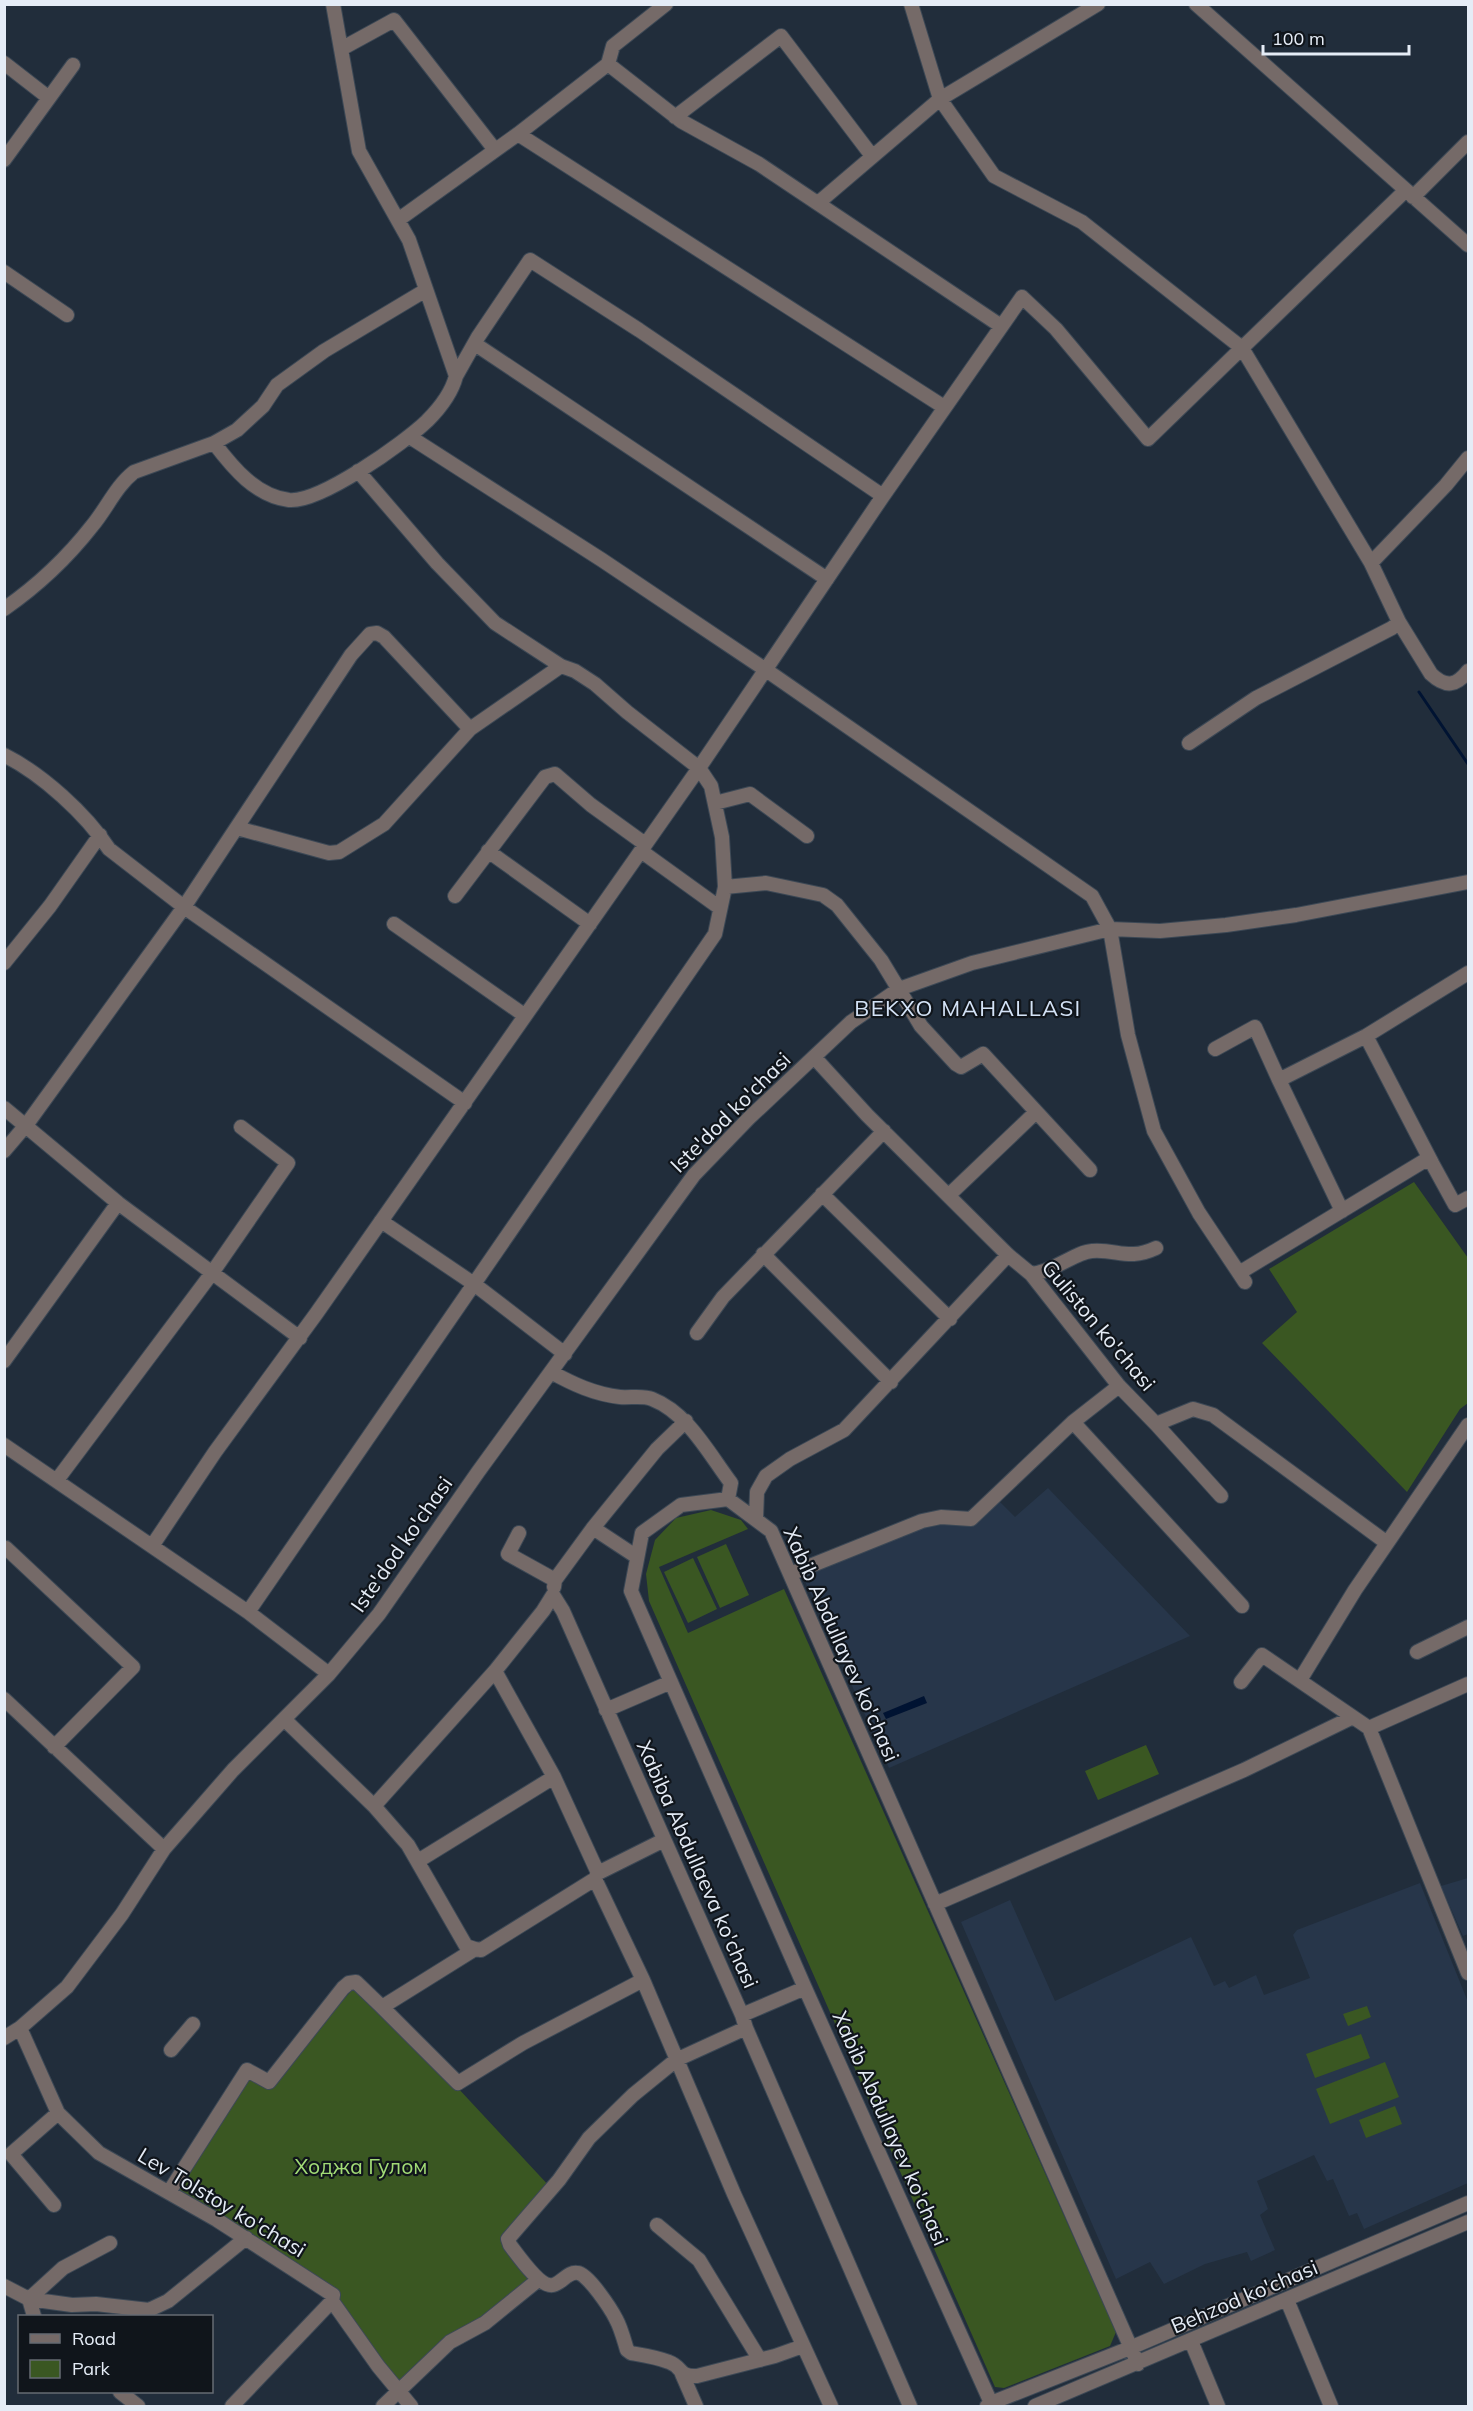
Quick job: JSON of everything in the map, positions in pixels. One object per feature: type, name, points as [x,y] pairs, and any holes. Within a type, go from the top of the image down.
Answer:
[{"type":"street","points":[[333,4],[359,151],[409,240],[456,376]]},
{"type":"street","points":[[398,220],[518,134],[608,63],[613,46],[666,4]]},
{"type":"street","points":[[910,4],[940,99],[994,176],[1082,222],[1242,348],[1371,563],[1399,622],[1431,675],[1438,681],[1449,685],[1457,683],[1468,671]]},
{"type":"street","points":[[818,203],[940,99],[1098,4]]},
{"type":"street","points":[[1196,4],[1468,245]]},
{"type":"street","points":[[340,49],[394,20],[495,150]]},
{"type":"street","points":[[675,117],[781,36],[872,156]]},
{"type":"street","points":[[4,63],[49,98]]},
{"type":"street","points":[[608,63],[675,117],[759,164],[1000,326]]},
{"type":"street","points":[[4,160],[73,65]]},
{"type":"street","points":[[518,134],[944,407]]},
{"type":"street","points":[[152,1546],[215,1452],[300,1338],[699,768],[944,407],[1022,297],[1056,329],[1148,438],[1242,348],[1468,142]]},
{"type":"street","points":[[214,443],[243,477],[259,489],[290,500],[307,499],[357,471],[410,436],[428,420],[453,387],[456,376],[475,344],[530,261],[639,330],[883,496]]},
{"type":"street","points":[[4,272],[67,315]]},
{"type":"street","points":[[4,609],[67,556],[93,525],[125,479],[134,472],[214,443],[237,430],[263,406],[277,385],[324,351],[426,290]]},
{"type":"street","points":[[475,344],[827,579]]},
{"type":"street","points":[[410,436],[602,560],[766,670],[1092,896],[1110,929],[1128,1035],[1154,1131],[1199,1213],[1242,1278],[1342,1211],[1424,1161],[1432,1163]]},
{"type":"street","points":[[1371,563],[1468,458]]},
{"type":"street","points":[[248,1612],[715,934],[725,887],[722,837],[715,803],[711,786],[699,768],[595,684],[575,670],[561,666],[495,623],[437,563],[357,471]]},
{"type":"street","points":[[1188,743],[1256,698],[1392,628],[1399,622]]},
{"type":"street","points":[[4,1150],[27,1124],[184,907],[351,655],[373,632],[384,637],[470,729]]},
{"type":"street","points":[[237,828],[329,853],[339,852],[384,824],[470,729],[561,666]]},
{"type":"street","points":[[4,755],[53,789],[100,836],[109,849],[184,907],[465,1103]]},
{"type":"street","points":[[455,896],[545,777],[555,774],[643,848],[720,908]]},
{"type":"street","points":[[715,803],[750,794],[807,836]]},
{"type":"street","points":[[4,963],[50,906],[100,836]]},
{"type":"street","points":[[488,851],[590,924]]},
{"type":"street","name":"Iste'dod ko'chasi","points":[[4,2038],[20,2028],[68,1987],[87,1964],[164,1848],[233,1770],[329,1674],[379,1614],[478,1472],[694,1174],[749,1118],[851,1022],[899,989],[972,963],[1110,929],[1160,931],[1226,925],[1296,915],[1468,882]]},
{"type":"street","points":[[725,887],[766,883],[823,895],[837,905],[881,960],[921,1026],[956,1064],[961,1067],[983,1054],[1090,1170]]},
{"type":"street","points":[[394,924],[524,1015]]},
{"type":"street","points":[[1279,1080],[1366,1036],[1468,974]]},
{"type":"street","points":[[1215,1049],[1255,1027],[1342,1211]]},
{"type":"street","points":[[1366,1036],[1455,1205],[1468,1198]]},
{"type":"street","name":"Guliston ko'chasi","points":[[814,1057],[884,1131],[1008,1255],[1031,1274],[1119,1386],[1221,1496]]},
{"type":"street","points":[[4,1108],[27,1124],[118,1203],[300,1338]]},
{"type":"street","points":[[949,1195],[1035,1113]]},
{"type":"street","points":[[57,1480],[212,1273],[288,1163],[241,1127]]},
{"type":"street","points":[[697,1334],[723,1297],[884,1131]]},
{"type":"street","points":[[822,1194],[950,1319]]},
{"type":"street","points":[[4,1361],[118,1203]]},
{"type":"street","points":[[381,1221],[474,1284],[565,1354]]},
{"type":"street","points":[[1031,1274],[1044,1273],[1090,1251],[1140,1255],[1156,1248]]},
{"type":"street","points":[[763,1254],[891,1382]]},
{"type":"street","points":[[756,1520],[757,1492],[766,1476],[790,1459],[844,1430],[1008,1255]]},
{"type":"street","points":[[551,1372],[580,1388],[619,1397],[651,1398],[686,1421],[730,1483],[729,1499]]},
{"type":"street","points":[[790,1574],[922,1521],[941,1517],[971,1519],[1073,1422],[1119,1386]]},
{"type":"street","points":[[1156,1424],[1193,1409],[1213,1415],[1387,1543]]},
{"type":"street","points":[[374,1806],[495,1671],[543,1611],[553,1595],[555,1580],[593,1528],[657,1449],[686,1421]]},
{"type":"street","points":[[1073,1422],[1242,1606]]},
{"type":"street","points":[[1300,1680],[1387,1543],[1468,1427]]},
{"type":"street","points":[[4,1444],[248,1612],[329,1674]]},
{"type":"street","name":"Xabib Abdullayev ko'chasi","points":[[992,2405],[805,1988],[631,1591],[642,1533],[681,1505],[729,1499],[771,1532],[1138,2364]]},
{"type":"street","points":[[593,1528],[637,1557]]},
{"type":"street","points":[[519,1533],[508,1554],[555,1580]]},
{"type":"street","points":[[4,1549],[6,1548],[133,1667],[54,1747]]},
{"type":"street","name":"Xabiba Abdullaeva ko'chasi","points":[[553,1595],[563,1611],[742,2014],[746,2028],[910,2406]]},
{"type":"street","points":[[1417,1652],[1468,1627]]},
{"type":"street","points":[[1241,1682],[1262,1656],[1369,1728],[1468,1973]]},
{"type":"street","points":[[495,1671],[554,1778],[676,2060],[831,2406]]},
{"type":"street","points":[[606,1710],[671,1682]]},
{"type":"street","points":[[1369,1728],[1468,1684]]},
{"type":"street","points":[[4,1699],[164,1848]]},
{"type":"street","points":[[935,1904],[1244,1770],[1353,1717]]},
{"type":"street","points":[[285,1720],[374,1806],[408,1845],[466,1946],[475,1949],[481,1950],[596,1876],[664,1840]]},
{"type":"street","points":[[418,1861],[554,1778]]},
{"type":"street","points":[[381,2007],[475,1949]]},
{"type":"street","points":[[169,2192],[247,2070],[269,2082],[349,1983],[356,1982],[458,2083],[523,2043],[643,1980]]},
{"type":"street","points":[[742,2014],[805,1988]]},
{"type":"street","points":[[171,2050],[193,2024]]},
{"type":"street","name":"Lev Tolstoy ko'chasi","points":[[20,2028],[58,2113],[99,2153],[241,2235],[333,2295],[332,2301],[411,2406]]},
{"type":"street","points":[[696,2406],[682,2374],[672,2362],[631,2353],[627,2350],[616,2318],[587,2277],[580,2273],[573,2273],[553,2285],[538,2280],[510,2245],[508,2239],[559,2180],[589,2138],[633,2095],[676,2060],[746,2028]]},
{"type":"street","points":[[54,2205],[11,2154],[58,2113]]},
{"type":"street","points":[[992,2405],[1468,2203]]},
{"type":"street","name":"Behzod ko'chasi","points":[[1035,2406],[1468,2222]]},
{"type":"street","points":[[657,2225],[699,2260],[760,2360]]},
{"type":"street","points":[[6,2290],[29,2299],[72,2305],[96,2304],[149,2310],[168,2301],[234,2248],[241,2235]]},
{"type":"street","points":[[29,2299],[63,2268],[110,2243]]},
{"type":"street","points":[[383,2406],[450,2342],[485,2322],[538,2280]]},
{"type":"street","points":[[29,2299],[34,2315]]},
{"type":"street","points":[[1287,2300],[1331,2406]]},
{"type":"street","points":[[232,2406],[332,2301]]},
{"type":"street","points":[[1191,2341],[1218,2406]]},
{"type":"street","points":[[682,2374],[697,2376],[803,2346]]},
{"type":"street","points":[[122,2393],[138,2406]]},
{"type":"shaded area","points":[[1048,1488],[1190,1636],[889,1768],[803,1577],[925,1526],[999,1501],[1015,1517]]},
{"type":"shaded area","points":[[924,1696],[927,1703],[886,1719],[883,1713]]},
{"type":"shaded area","points":[[1468,1878],[1468,1934],[1463,1936],[1441,1886]]},
{"type":"shaded area","points":[[1420,1883],[1468,2002],[1468,2183],[1364,2229],[1357,2213],[1349,2216],[1333,2179],[1327,2181],[1314,2155],[1257,2181],[1268,2209],[1260,2215],[1275,2250],[1251,2261],[1247,2252],[1205,2264],[1164,2284],[1150,2262],[1116,2279],[961,1922],[1010,1900],[1055,2001],[1191,1937],[1214,1986],[1225,1981],[1229,1988],[1256,1975],[1264,1995],[1310,1978],[1293,1935],[1297,1930]]},
{"type":"green space","points":[[1414,1182],[1468,1258],[1468,1403],[1460,1409],[1407,1492],[1262,1343],[1297,1312],[1269,1269]]},
{"type":"green space","points":[[711,1510],[741,1520],[748,1529],[659,1567],[688,1633],[784,1589],[1116,2332],[1110,2346],[1004,2388],[995,2387],[649,1601],[646,1574],[655,1540],[676,1518]]},
{"type":"green space","points":[[726,1544],[749,1595],[720,1608],[697,1557]]},
{"type":"green space","points":[[693,1558],[717,1609],[688,1623],[664,1572]]},
{"type":"green space","points":[[1146,1745],[1159,1774],[1098,1800],[1085,1771]]},
{"type":"green space","name":"Ходжа Гулом","points":[[359,1989],[416,2043],[551,2188],[505,2239],[527,2256],[538,2280],[398,2390],[333,2295],[169,2192],[247,2070],[269,2082],[351,1991]]},
{"type":"green space","points":[[1367,2006],[1371,2017],[1348,2026],[1343,2014]]},
{"type":"green space","points":[[1361,2034],[1370,2058],[1315,2078],[1306,2054]]},
{"type":"green space","points":[[1385,2062],[1399,2097],[1330,2124],[1316,2089]]},
{"type":"green space","points":[[1395,2106],[1402,2124],[1366,2138],[1359,2120]]},
{"type":"waterway","points":[[1419,692],[1468,764]]},
{"type":"district","name":"BEKXO MAHALLASI","points":[[968,1008]]}]
